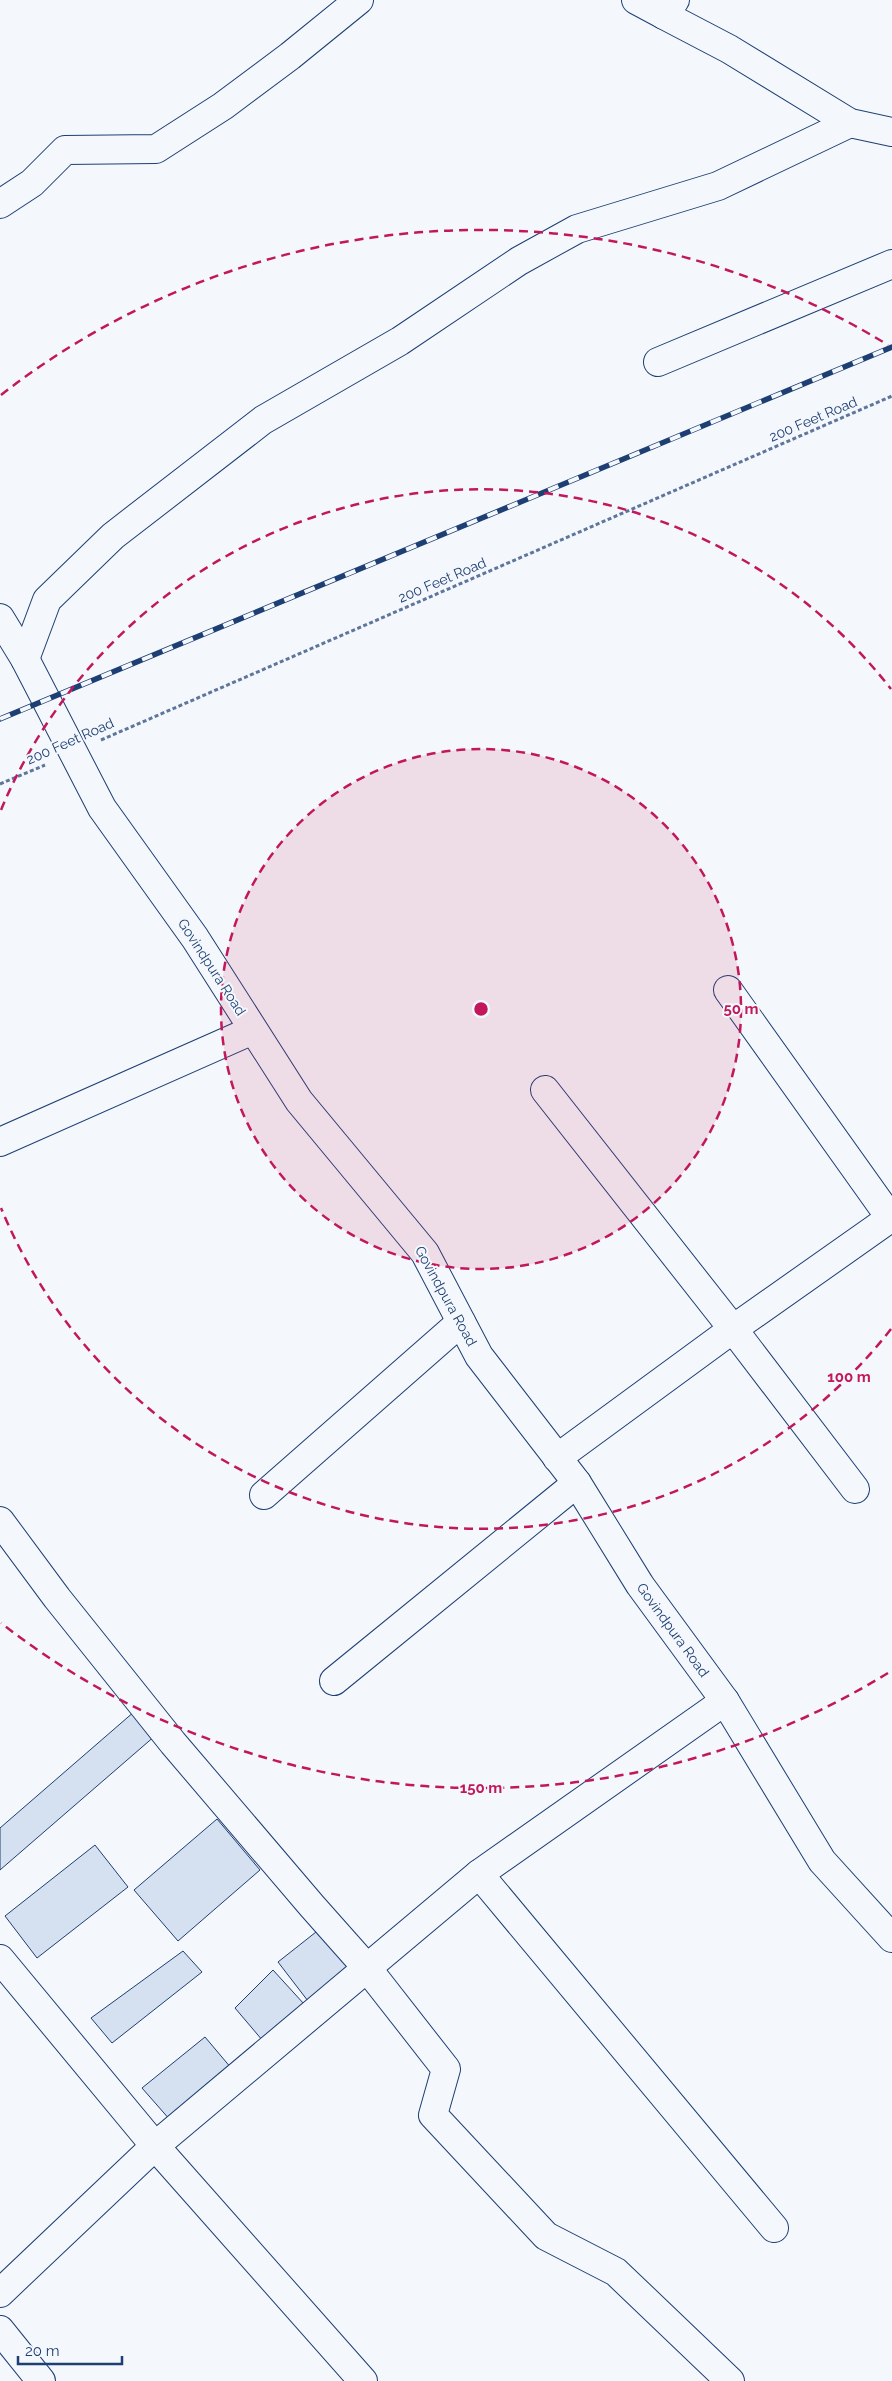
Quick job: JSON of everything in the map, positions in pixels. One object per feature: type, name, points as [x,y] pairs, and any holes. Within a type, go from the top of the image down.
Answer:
[{"type":"street","points":[[0,204],[32,183],[65,150],[156,149],[223,106],[359,0]]},
{"type":"street","points":[[636,0],[670,7],[729,49],[850,123],[892,132]]},
{"type":"street","points":[[26,659],[47,600],[113,536],[263,420],[400,341],[519,261],[577,229],[718,186],[850,123]]},
{"type":"street","points":[[658,362],[892,264]]},
{"type":"street","name":"Govindpura Road","points":[[0,618],[26,659],[102,808],[195,938],[298,1101],[425,1253],[479,1356],[577,1483],[640,1585],[725,1701],[822,1861],[892,1938]]},
{"type":"street","points":[[557,1458],[733,1329],[892,1218],[728,990]]},
{"type":"street","points":[[0,1142],[253,1030]]},
{"type":"street","points":[[545,1090],[733,1329],[855,1490]]},
{"type":"street","points":[[264,1495],[461,1322]]},
{"type":"street","points":[[334,1681],[577,1483]]},
{"type":"street","points":[[0,1521],[57,1598],[173,1743],[367,1968],[446,2069],[433,2115],[546,2236],[616,2272],[730,2381]]},
{"type":"street","points":[[0,2293],[155,2146],[479,1874],[725,1701]]},
{"type":"street","points":[[479,1874],[774,2228]]},
{"type":"street","points":[[0,1959],[155,2146],[363,2381]]},
{"type":"street","points":[[0,2330],[41,2381]]},
{"type":"path","name":"200 Feet Road","points":[[0,784],[892,396]]},
{"type":"building","points":[[135,1711],[156,1735],[0,1870],[0,1828]]},
{"type":"building","points":[[217,1819],[260,1870],[178,1941],[134,1890]]},
{"type":"building","points":[[95,1845],[128,1887],[37,1958],[5,1916]]},
{"type":"building","points":[[316,1932],[350,1969],[308,2001],[278,1962]]},
{"type":"building","points":[[183,1951],[202,1972],[112,2043],[91,2018]]},
{"type":"building","points":[[273,1970],[304,2004],[263,2041],[235,2008]]},
{"type":"building","points":[[205,2037],[232,2069],[171,2121],[142,2088]]},
{"type":"railway","points":[[0,719],[892,347]]}]
